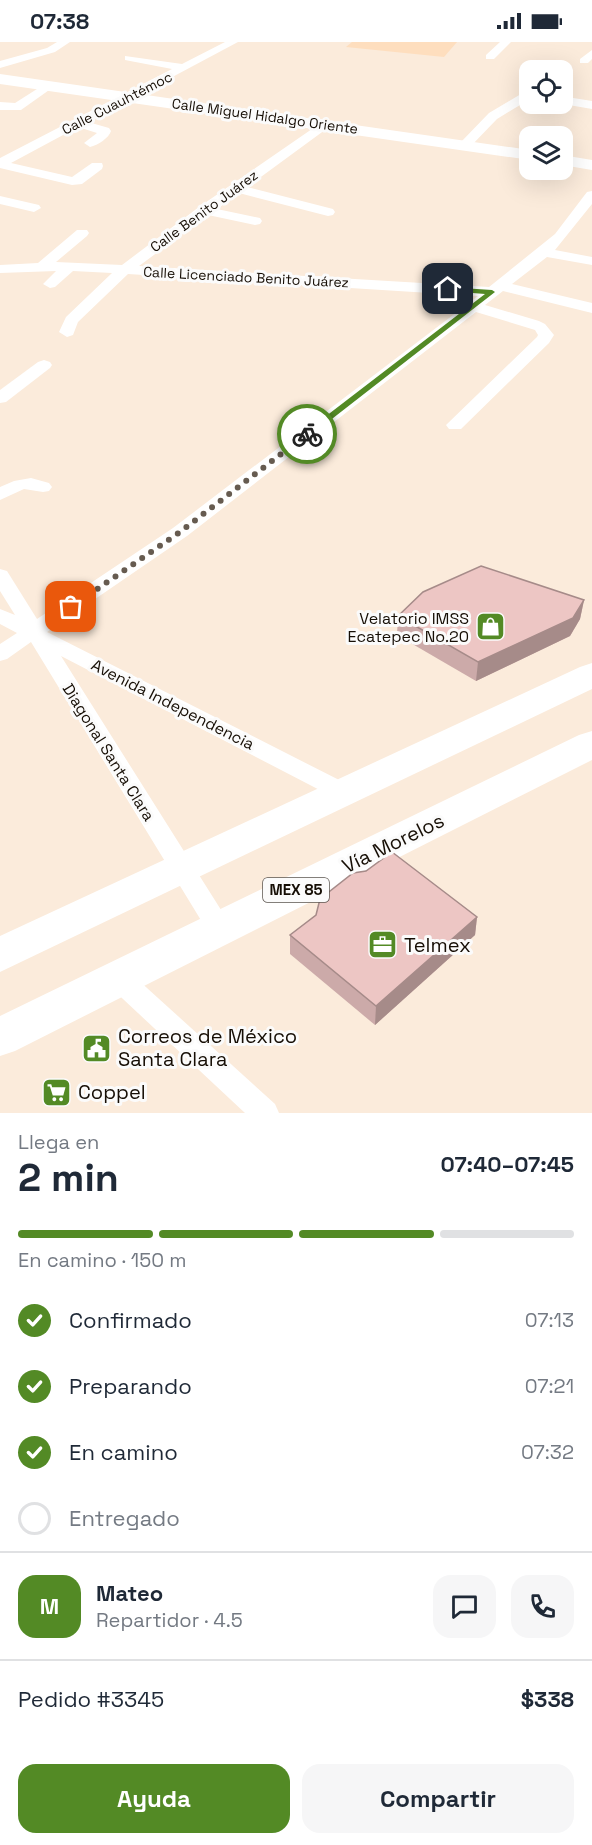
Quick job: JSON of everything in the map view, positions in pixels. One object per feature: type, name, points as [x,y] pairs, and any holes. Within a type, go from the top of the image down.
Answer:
[{"type":"main road","points":[[0,955],[592,675]]},
{"type":"main road","name":"Vía Morelos","points":[[0,1037],[117,977],[592,744]]},
{"type":"street","points":[[0,65],[51,50],[65,42]]},
{"type":"street","name":"Calle Cuauhtémoc","points":[[0,163],[233,42]]},
{"type":"street","points":[[490,57],[506,42]]},
{"type":"street","points":[[129,58],[184,68]]},
{"type":"street","name":"Calle Miguel Hidalgo Oriente","points":[[0,79],[519,153]]},
{"type":"street","points":[[0,106],[17,107],[48,86]]},
{"type":"street","points":[[465,145],[493,116],[519,101]]},
{"type":"street","points":[[573,102],[592,105]]},
{"type":"street","points":[[77,123],[105,131],[90,143]]},
{"type":"street","name":"Calle Benito Juárez","points":[[67,332],[71,320],[124,270],[325,124]]},
{"type":"street","points":[[573,162],[592,165]]},
{"type":"street","points":[[0,163],[72,181],[77,181],[97,166]]},
{"type":"street","points":[[236,188],[328,212]]},
{"type":"street","points":[[0,654],[180,532],[544,252],[571,224],[592,195]]},
{"type":"street","points":[[0,200],[34,208]]},
{"type":"street","points":[[204,210],[255,221]]},
{"type":"street","points":[[42,267],[82,233]]},
{"type":"street","points":[[544,252],[592,261]]},
{"type":"street","points":[[50,284],[69,266]]},
{"type":"street","name":"Calle Licenciado Benito Juárez","points":[[0,270],[69,266],[495,289],[592,308]]},
{"type":"street","points":[[455,425],[546,335],[540,327],[534,324],[473,306]]},
{"type":"street","points":[[0,398],[44,364]]},
{"type":"street","points":[[0,495],[23,482],[31,482],[43,487]]},
{"type":"street","name":"Diagonal Santa Clara","points":[[0,575],[219,928]]},
{"type":"street","name":"Avenida Independencia","points":[[0,616],[345,793]]},
{"type":"street","points":[[117,977],[265,1113]]},
{"type":"shaded area","points":[[352,42],[457,42],[444,57],[346,47]]},
{"type":"building","name":"Velatorio IMSS Ecatepec No.20","points":[[481,566],[584,600],[573,618],[478,662],[398,616],[423,592]]},
{"type":"building","name":"Telmex","points":[[392,852],[477,917],[376,1006],[290,935],[316,915],[320,899],[353,873],[366,871]]},
{"type":"way so far","points":[[71,607],[180,532],[307,434]]},
{"type":"place","name":"Velatorio IMSS Ecatepec No.20","points":[[490,627]]},
{"type":"place","name":"Telmex","points":[[383,945]]},
{"type":"place","name":"Correos de México Santa Clara","points":[[97,1048]]},
{"type":"place","name":"Coppel","points":[[57,1092]]},
{"type":"route","points":[[307,434],[492,292],[448,289]]}]
